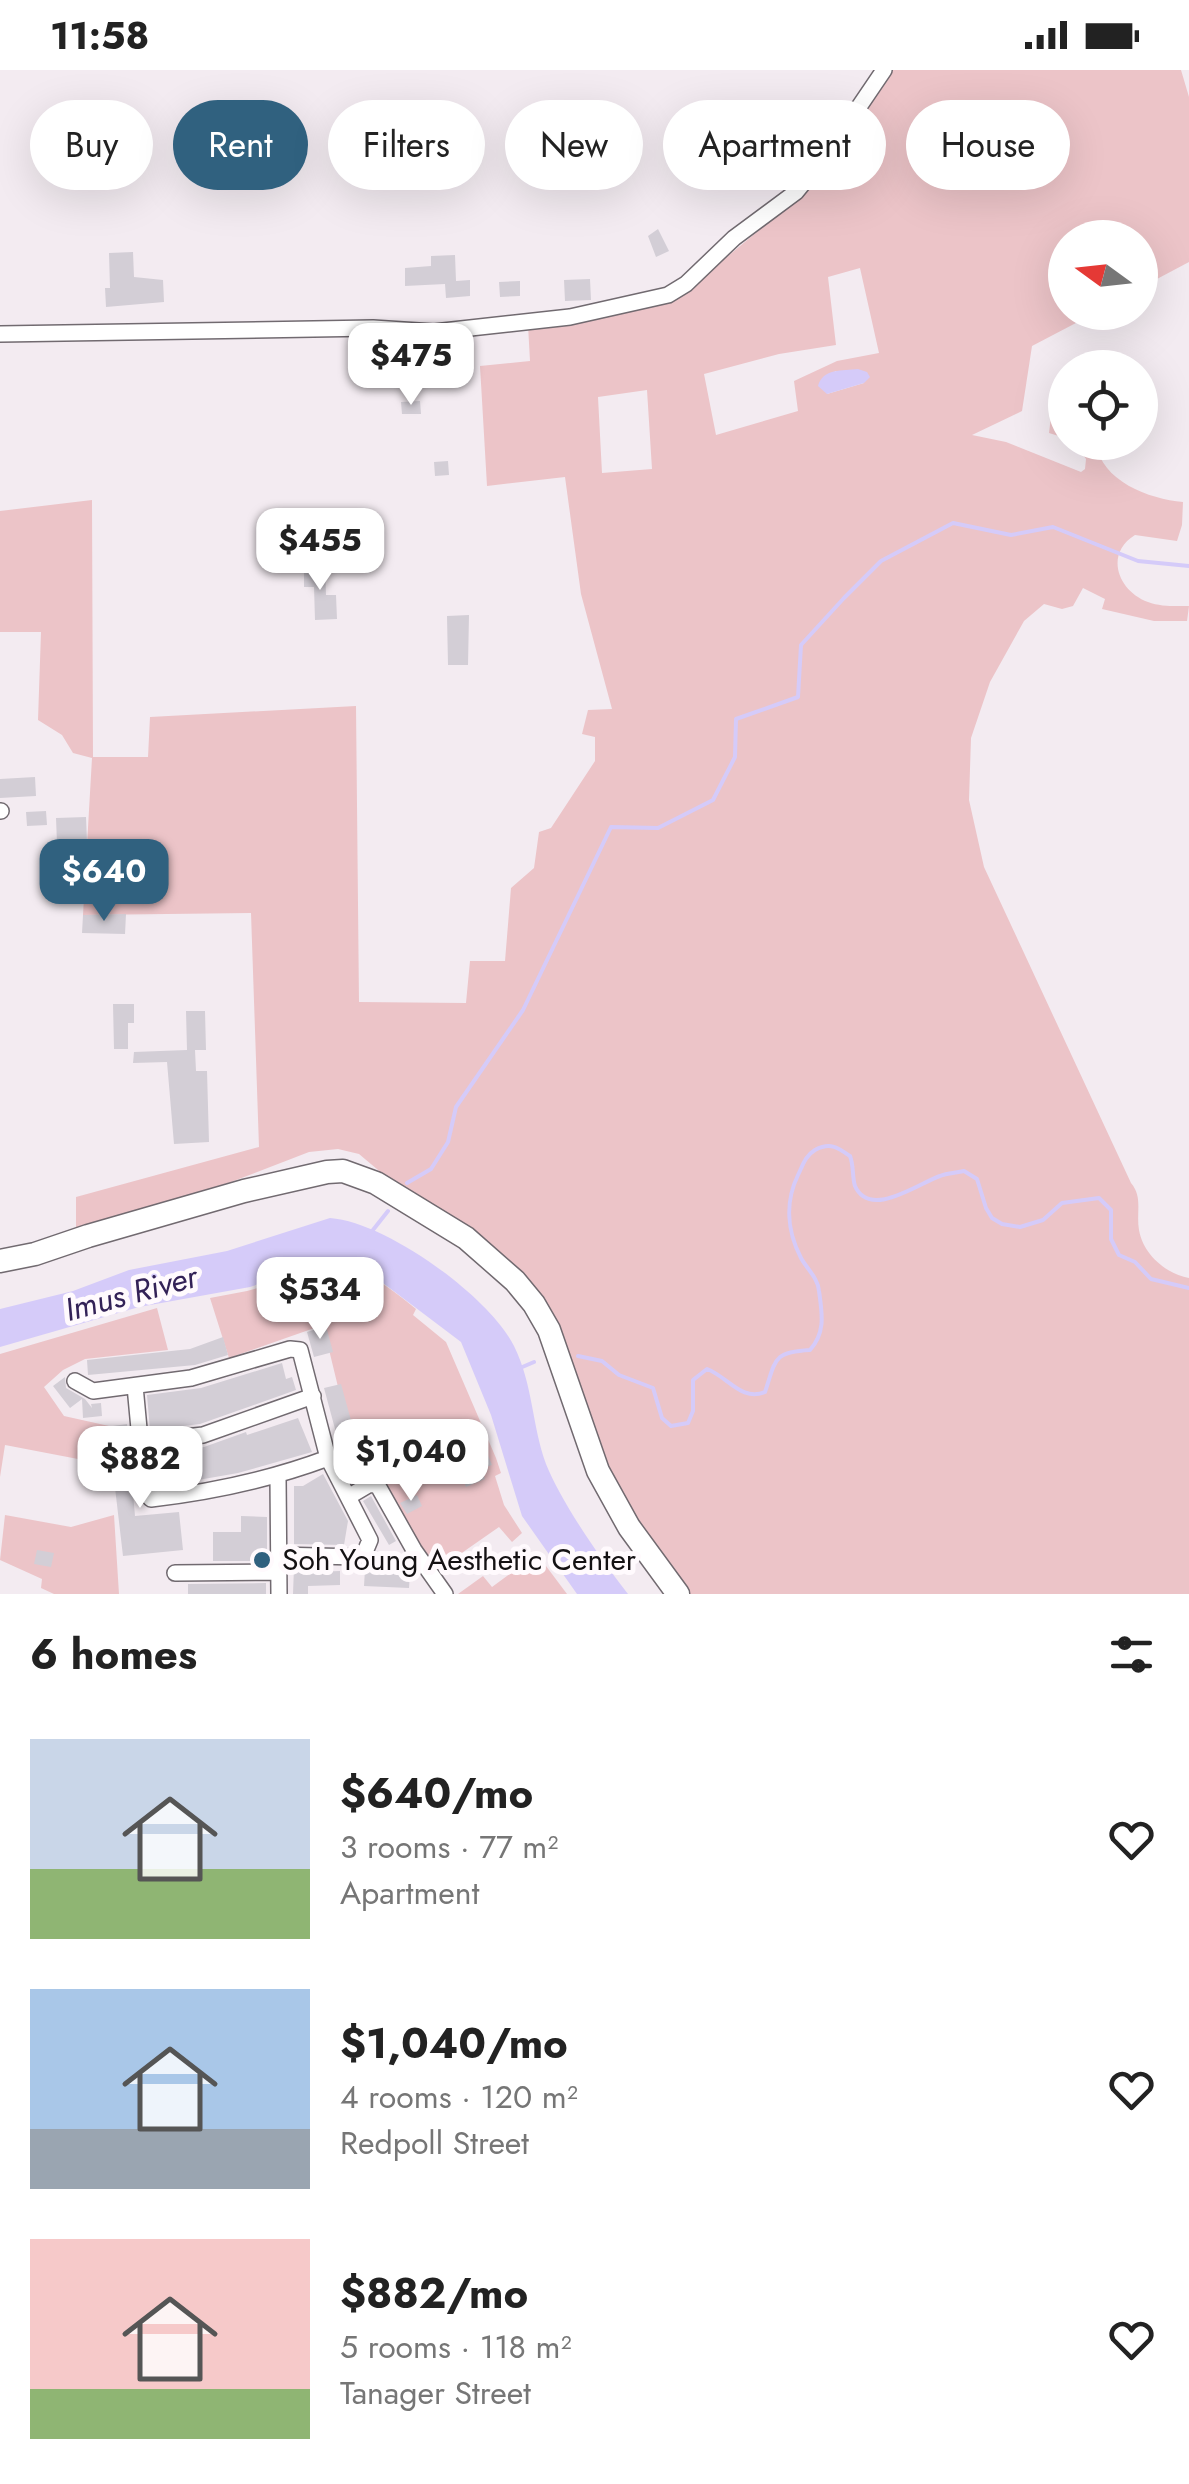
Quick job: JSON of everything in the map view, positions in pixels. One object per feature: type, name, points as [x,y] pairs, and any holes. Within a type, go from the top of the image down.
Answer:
[{"type":"main road","points":[[0,1261],[244,1191],[327,1172],[343,1172],[376,1183],[466,1238],[515,1281],[534,1304],[548,1330],[598,1471],[629,1526],[678,1594]]},
{"type":"street","points":[[0,334],[374,328],[434,332],[570,317],[651,300],[686,284],[734,238],[796,192],[828,154],[884,70]]},
{"type":"street","points":[[76,1381],[94,1391],[199,1377],[297,1348],[304,1354],[328,1458],[368,1531],[370,1540],[365,1552],[356,1557],[175,1572]]},
{"type":"street","points":[[135,1386],[145,1493],[151,1498],[213,1492],[278,1476],[328,1458]]},
{"type":"street","points":[[141,1442],[204,1435],[313,1396]]},
{"type":"street","points":[[278,1476],[279,1594]]},
{"type":"street","points":[[348,1497],[370,1484],[378,1486],[414,1550],[445,1594]]},
{"type":"shaded area","points":[[891,70],[1181,70],[1189,97],[1189,262],[1158,278],[1158,220],[1048,220],[1048,330],[1063,330],[1032,346],[1022,411],[972,435],[1006,442],[1081,472],[1086,460],[1102,460],[1129,486],[1183,502],[1177,541],[1135,535],[1125,543],[1118,562],[1129,590],[1153,604],[1189,606],[1187,621],[1154,621],[1102,609],[1105,599],[1083,588],[1073,606],[1062,609],[1044,604],[1024,621],[990,682],[971,738],[969,800],[984,867],[1137,1194],[1141,1239],[1157,1262],[1189,1278],[1189,1594],[689,1594],[639,1525],[596,1446],[545,1310],[359,1154],[338,1149],[309,1152],[231,1182],[76,1230],[76,1197],[259,1147],[251,913],[83,915],[92,758],[73,753],[62,735],[38,720],[41,632],[0,632],[0,511],[92,500],[93,757],[148,757],[150,717],[356,706],[359,1002],[466,1003],[470,961],[505,961],[511,888],[534,868],[539,832],[551,828],[595,761],[595,737],[582,734],[588,710],[612,709],[581,594],[565,477],[487,486],[480,366],[530,361],[528,325],[648,305],[710,271],[807,190],[886,190],[886,100],[870,100]],"holes":[[[860,268],[879,353],[837,361],[794,381],[798,411],[716,435],[704,374],[779,354],[836,345],[828,277]],[[835,371],[845,371],[864,383],[827,394]],[[647,390],[652,469],[602,473],[598,397]]]},
{"type":"shaded area","points":[[331,1265],[355,1270],[387,1287],[416,1309],[413,1315],[446,1342],[496,1458],[501,1473],[495,1476],[504,1505],[522,1533],[512,1542],[499,1527],[433,1573],[380,1477],[370,1480],[353,1427],[348,1428],[323,1325],[229,1358],[210,1298],[308,1274],[308,1267]]},
{"type":"shaded area","points":[[157,1308],[168,1350],[85,1359],[63,1370],[44,1387],[64,1416],[109,1426],[110,1459],[78,1459],[5,1445],[0,1477],[0,1354]]},
{"type":"shaded area","points":[[5,1515],[71,1527],[114,1515],[119,1594],[54,1594],[41,1588],[42,1579],[0,1560]]},
{"type":"shaded area","points":[[537,1554],[567,1594],[458,1594],[483,1576],[492,1587]]},
{"type":"water","points":[[858,369],[870,377],[864,383],[827,394],[818,386],[829,373]]},
{"type":"water","name":"Imus River","points":[[330,1218],[353,1223],[406,1247],[460,1285],[501,1326],[520,1360],[541,1450],[561,1496],[628,1594],[577,1594],[522,1516],[491,1415],[461,1342],[379,1280],[345,1266],[308,1267],[250,1287],[139,1307],[0,1347],[0,1309],[73,1291],[129,1270],[227,1251]]},
{"type":"building","points":[[658,229],[669,251],[656,257],[648,236]]},
{"type":"building","points":[[133,252],[134,277],[163,280],[164,302],[106,307],[109,253]]},
{"type":"building","points":[[455,255],[456,281],[470,280],[470,296],[446,298],[445,284],[405,286],[405,268],[431,266],[431,256]]},
{"type":"building","points":[[590,279],[591,300],[565,301],[564,280]]},
{"type":"building","points":[[520,281],[520,296],[500,297],[499,282]]},
{"type":"building","points":[[420,401],[421,414],[402,414],[401,402]]},
{"type":"building","points":[[448,461],[449,475],[435,476],[434,462]]},
{"type":"building","points":[[325,565],[326,595],[336,595],[337,619],[315,620],[314,587],[304,587],[304,566]]},
{"type":"building","points":[[469,615],[468,665],[448,665],[447,616]]},
{"type":"building","points":[[35,777],[36,796],[0,798],[0,779]]},
{"type":"building","points":[[46,811],[47,825],[27,826],[26,812]]},
{"type":"building","points":[[86,817],[87,842],[57,843],[56,818]]},
{"type":"building","points":[[126,914],[125,934],[82,933],[83,915]]},
{"type":"building","points":[[113,1004],[134,1004],[134,1023],[128,1023],[128,1049],[114,1049]]},
{"type":"building","points":[[186,1011],[205,1011],[206,1050],[195,1050],[196,1071],[207,1071],[209,1142],[174,1144],[167,1062],[133,1063],[134,1052],[187,1050]]},
{"type":"building","points":[[284,1297],[288,1318],[276,1320],[272,1300]]},
{"type":"building","points":[[326,1326],[333,1352],[314,1357],[307,1332]]},
{"type":"building","points":[[223,1337],[228,1355],[195,1365],[88,1375],[87,1360],[190,1349]]},
{"type":"building","points":[[282,1363],[286,1379],[292,1377],[296,1390],[200,1424],[150,1430],[147,1395],[201,1388]]},
{"type":"building","points":[[65,1377],[66,1388],[85,1399],[92,1408],[91,1404],[101,1403],[102,1416],[83,1418],[82,1399],[70,1408],[53,1386]]},
{"type":"building","points":[[341,1384],[355,1435],[338,1440],[324,1388]]},
{"type":"building","points":[[298,1418],[312,1452],[238,1473],[158,1487],[154,1455],[204,1447]]},
{"type":"building","points":[[127,1424],[135,1516],[179,1512],[183,1550],[123,1556],[112,1462],[118,1461],[113,1426]]},
{"type":"building","points":[[476,1440],[482,1455],[487,1453],[492,1465],[481,1469],[485,1479],[466,1487],[462,1476],[466,1474],[456,1449]]},
{"type":"building","points":[[323,1474],[348,1521],[344,1545],[294,1544],[294,1486],[303,1486]]},
{"type":"building","points":[[417,1495],[422,1506],[407,1514],[400,1503]]},
{"type":"building","points":[[371,1496],[396,1541],[389,1545],[363,1501]]},
{"type":"building","points":[[241,1516],[267,1517],[267,1561],[213,1561],[213,1532],[241,1532]]},
{"type":"building","points":[[37,1550],[54,1553],[51,1567],[34,1564]]},
{"type":"building","points":[[294,1567],[314,1567],[314,1572],[340,1571],[340,1585],[308,1586],[308,1594],[293,1594]]},
{"type":"building","points":[[365,1569],[410,1572],[409,1588],[364,1586]]},
{"type":"building","points":[[266,1583],[266,1594],[188,1594],[188,1584]]},
{"type":"waterway","points":[[407,1183],[431,1169],[448,1142],[456,1107],[523,1010],[611,827],[658,828],[713,800],[735,757],[736,719],[798,697],[801,645],[881,561],[953,523],[1011,535],[1053,527],[1138,561],[1189,566]]},
{"type":"waterway","points":[[578,1356],[602,1361],[619,1375],[653,1388],[662,1418],[671,1426],[688,1423],[693,1411],[693,1380],[707,1369],[749,1394],[765,1392],[778,1359],[810,1350],[821,1329],[818,1286],[796,1248],[790,1206],[805,1161],[825,1146],[850,1156],[855,1186],[862,1196],[872,1200],[896,1196],[940,1176],[964,1171],[977,1179],[992,1218],[1020,1227],[1043,1220],[1062,1203],[1099,1198],[1111,1210],[1111,1239],[1119,1255],[1135,1262],[1151,1279],[1189,1288]]},
{"type":"waterway","points":[[369,1235],[388,1211]]},
{"type":"waterway","points":[[520,1368],[534,1362]]},
{"type":"place","name":"Soh Young Aesthetic Center","points":[[262,1560]]}]
